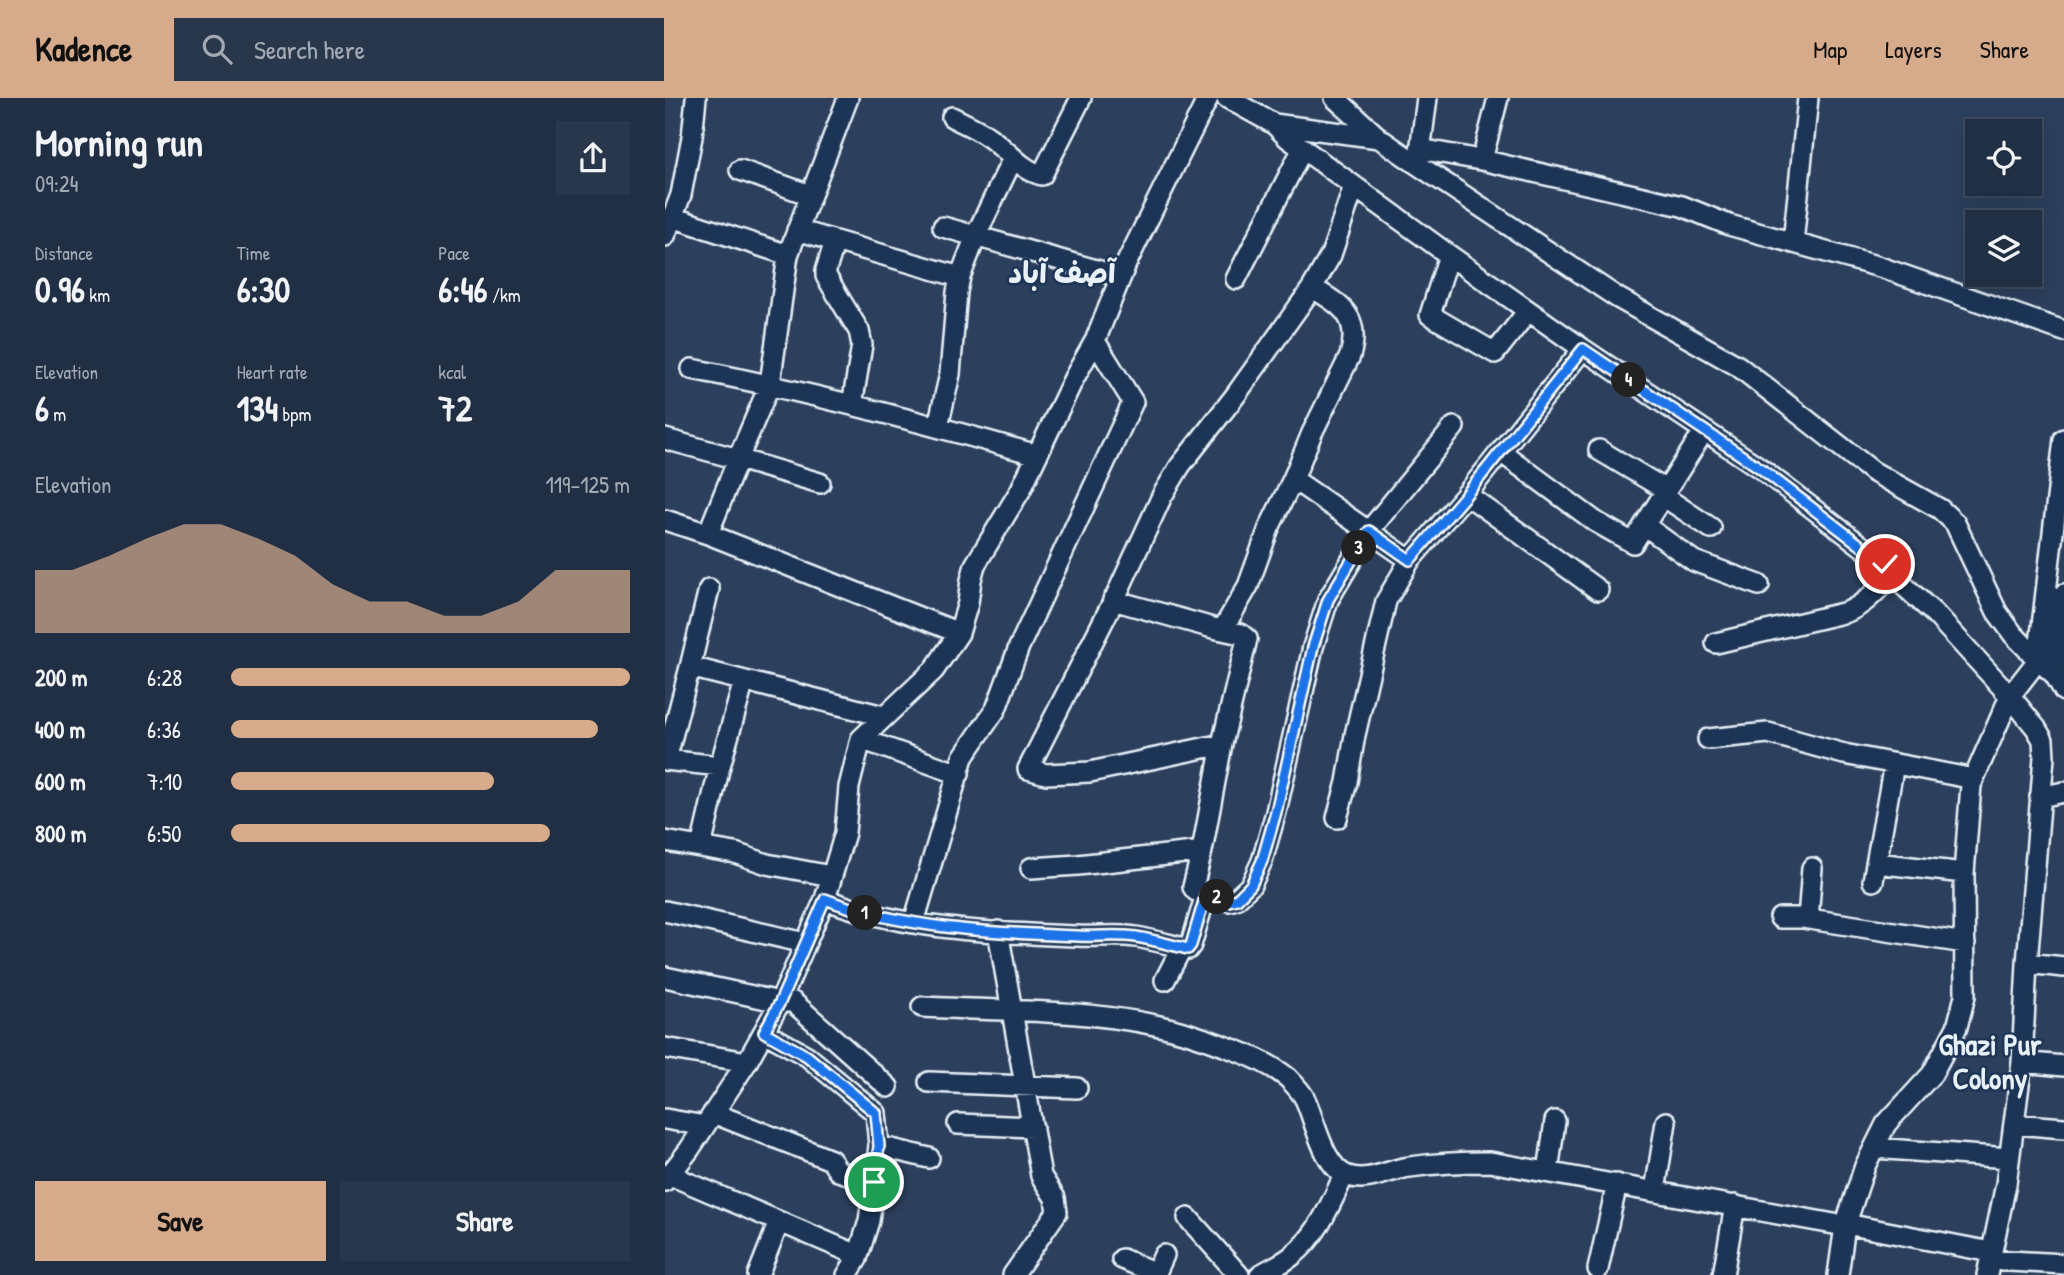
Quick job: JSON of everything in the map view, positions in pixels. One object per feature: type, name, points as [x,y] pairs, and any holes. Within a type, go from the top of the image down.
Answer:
[{"type":"street","points":[[665,236],[681,195],[696,98]]},
{"type":"street","points":[[708,534],[769,384],[788,255],[848,98]]},
{"type":"street","points":[[952,117],[988,136],[1013,158],[1042,175],[1081,98]]},
{"type":"street","points":[[852,1267],[848,1251],[668,1178],[747,1062],[780,1002],[806,943],[825,899],[845,833],[849,787],[861,739],[934,670],[959,633],[975,565],[1020,491],[1095,341],[1147,219],[1207,98]]},
{"type":"street","points":[[1227,98],[1274,124],[1354,187],[1449,255],[1760,468],[1885,564],[1892,575],[1935,615],[2010,696],[2036,728],[2043,740],[2022,1062],[2006,1184],[1990,1262]]},
{"type":"street","points":[[1335,98],[1380,138],[1419,157],[1618,298],[1738,366],[1872,471],[1940,509],[1955,523],[1997,612],[2013,634],[2059,683]]},
{"type":"street","points":[[1419,157],[1427,98]]},
{"type":"street","points":[[1482,160],[1498,98]]},
{"type":"street","points":[[1793,243],[1808,98]]},
{"type":"street","points":[[1274,124],[1380,138]]},
{"type":"street","points":[[1236,279],[1303,148]]},
{"type":"street","points":[[1419,157],[1482,160],[1682,206],[1729,225],[1880,267],[2064,331]]},
{"type":"street","points":[[938,426],[950,374],[960,276],[1013,158]]},
{"type":"street","points":[[740,170],[810,195]]},
{"type":"street","points":[[1222,744],[1090,772],[1046,774],[1028,769],[1113,600],[1161,496],[1180,466],[1235,396],[1312,288],[1331,254],[1354,187]]},
{"type":"street","points":[[672,217],[788,255]]},
{"type":"street","points":[[943,227],[1121,277]]},
{"type":"street","points":[[797,230],[960,276]]},
{"type":"street","points":[[835,241],[826,270],[827,276],[859,331],[862,345],[852,405]]},
{"type":"street","points":[[1449,255],[1430,315],[1495,353],[1528,310]]},
{"type":"street","points":[[1223,629],[1248,586],[1269,528],[1354,343],[1355,329],[1335,300],[1312,288]]},
{"type":"street","points":[[914,922],[963,757],[996,709],[1019,647],[1133,402],[1095,341]]},
{"type":"street","points":[[1337,818],[1385,601],[1410,560],[1583,349]]},
{"type":"street","points":[[692,369],[769,384],[938,426],[1037,455]]},
{"type":"street","points":[[1113,600],[1241,634],[1247,639],[1193,887],[1196,891],[1229,901],[1237,899],[1251,885],[1262,861],[1276,812],[1313,647],[1328,600],[1369,531],[1454,427]]},
{"type":"street","points":[[1501,452],[1596,522],[1633,543],[1704,431]]},
{"type":"street","points":[[665,439],[820,483]]},
{"type":"street","points":[[1838,1275],[1845,1225],[1865,1166],[1887,1124],[1932,1074],[1957,1027],[1965,996],[1964,873],[1971,785],[2010,696],[2038,660],[2064,439]]},
{"type":"street","points":[[1599,450],[1711,528]]},
{"type":"street","points":[[1293,480],[1410,560]]},
{"type":"street","points":[[1466,494],[1598,590]]},
{"type":"street","points":[[665,520],[708,534],[959,633]]},
{"type":"street","points":[[1644,525],[1694,562],[1759,585]]},
{"type":"street","points":[[1716,643],[1847,612],[1869,599],[1892,575]]},
{"type":"street","points":[[709,589],[665,760],[720,766]]},
{"type":"street","points":[[2059,683],[2064,594]]},
{"type":"street","points":[[690,667],[883,716]]},
{"type":"street","points":[[701,847],[744,681]]},
{"type":"street","points":[[1709,739],[1768,733],[1844,754],[1974,779]]},
{"type":"street","points":[[861,739],[959,774]]},
{"type":"street","points":[[1894,764],[1875,872],[1964,873]]},
{"type":"street","points":[[2040,797],[2064,792]]},
{"type":"street","points":[[665,841],[734,853],[767,864],[831,876]]},
{"type":"street","points":[[1031,868],[1202,851]]},
{"type":"street","points":[[1808,919],[1812,868]]},
{"type":"street","points":[[825,899],[854,910],[914,922],[998,931],[1134,937],[1188,949],[1206,894]]},
{"type":"street","points":[[665,911],[806,943]]},
{"type":"street","points":[[1780,918],[1808,919],[1965,943]]},
{"type":"street","points":[[998,931],[1041,1175],[1055,1198],[1057,1212],[1013,1275]]},
{"type":"street","points":[[1165,979],[1182,947]]},
{"type":"street","points":[[2027,963],[2064,967]]},
{"type":"street","points":[[665,977],[780,1002],[793,1002],[888,1087]]},
{"type":"street","points":[[922,1007],[1095,1016],[1157,1025],[1261,1059],[1299,1089],[1323,1147],[1344,1175],[1369,1178],[1410,1167],[1462,1162],[1490,1163],[1845,1225],[1990,1262],[2064,1264]]},
{"type":"street","points":[[764,1032],[807,1056],[876,1113],[879,1146],[869,1221],[852,1267]]},
{"type":"street","points":[[665,1048],[747,1062]]},
{"type":"street","points":[[2022,1062],[2064,1066]]},
{"type":"street","points":[[929,1082],[1077,1088]]},
{"type":"street","points":[[665,1119],[709,1120],[831,1160],[838,1171],[874,1182]]},
{"type":"street","points":[[1548,1172],[1555,1121]]},
{"type":"street","points":[[1655,1191],[1665,1122]]},
{"type":"street","points":[[958,1124],[1033,1127]]},
{"type":"street","points":[[2014,1124],[2064,1128]]},
{"type":"street","points":[[879,1146],[929,1158]]},
{"type":"street","points":[[1874,1148],[2009,1158]]},
{"type":"street","points":[[1260,1275],[1293,1255],[1312,1236],[1324,1218],[1344,1175]]},
{"type":"street","points":[[1598,1269],[1617,1184]]},
{"type":"street","points":[[1723,1275],[1735,1205]]},
{"type":"street","points":[[1188,1218],[1239,1275]]},
{"type":"street","points":[[758,1275],[779,1222]]},
{"type":"street","points":[[1122,1259],[1158,1268]]},
{"type":"district","name":"آصف آباد","points":[[1062,272]]},
{"type":"district","name":"Ghazi Pur Colony","points":[[1990,1061]]},
{"type":"route","points":[[874,1182],[879,1146],[876,1113],[807,1056],[764,1032],[825,899],[889,919],[998,931],[1134,937],[1188,949],[1206,894],[1229,901],[1237,899],[1251,885],[1262,861],[1276,812],[1313,647],[1328,600],[1369,531],[1410,560],[1583,349],[1760,468],[1885,564]]}]
